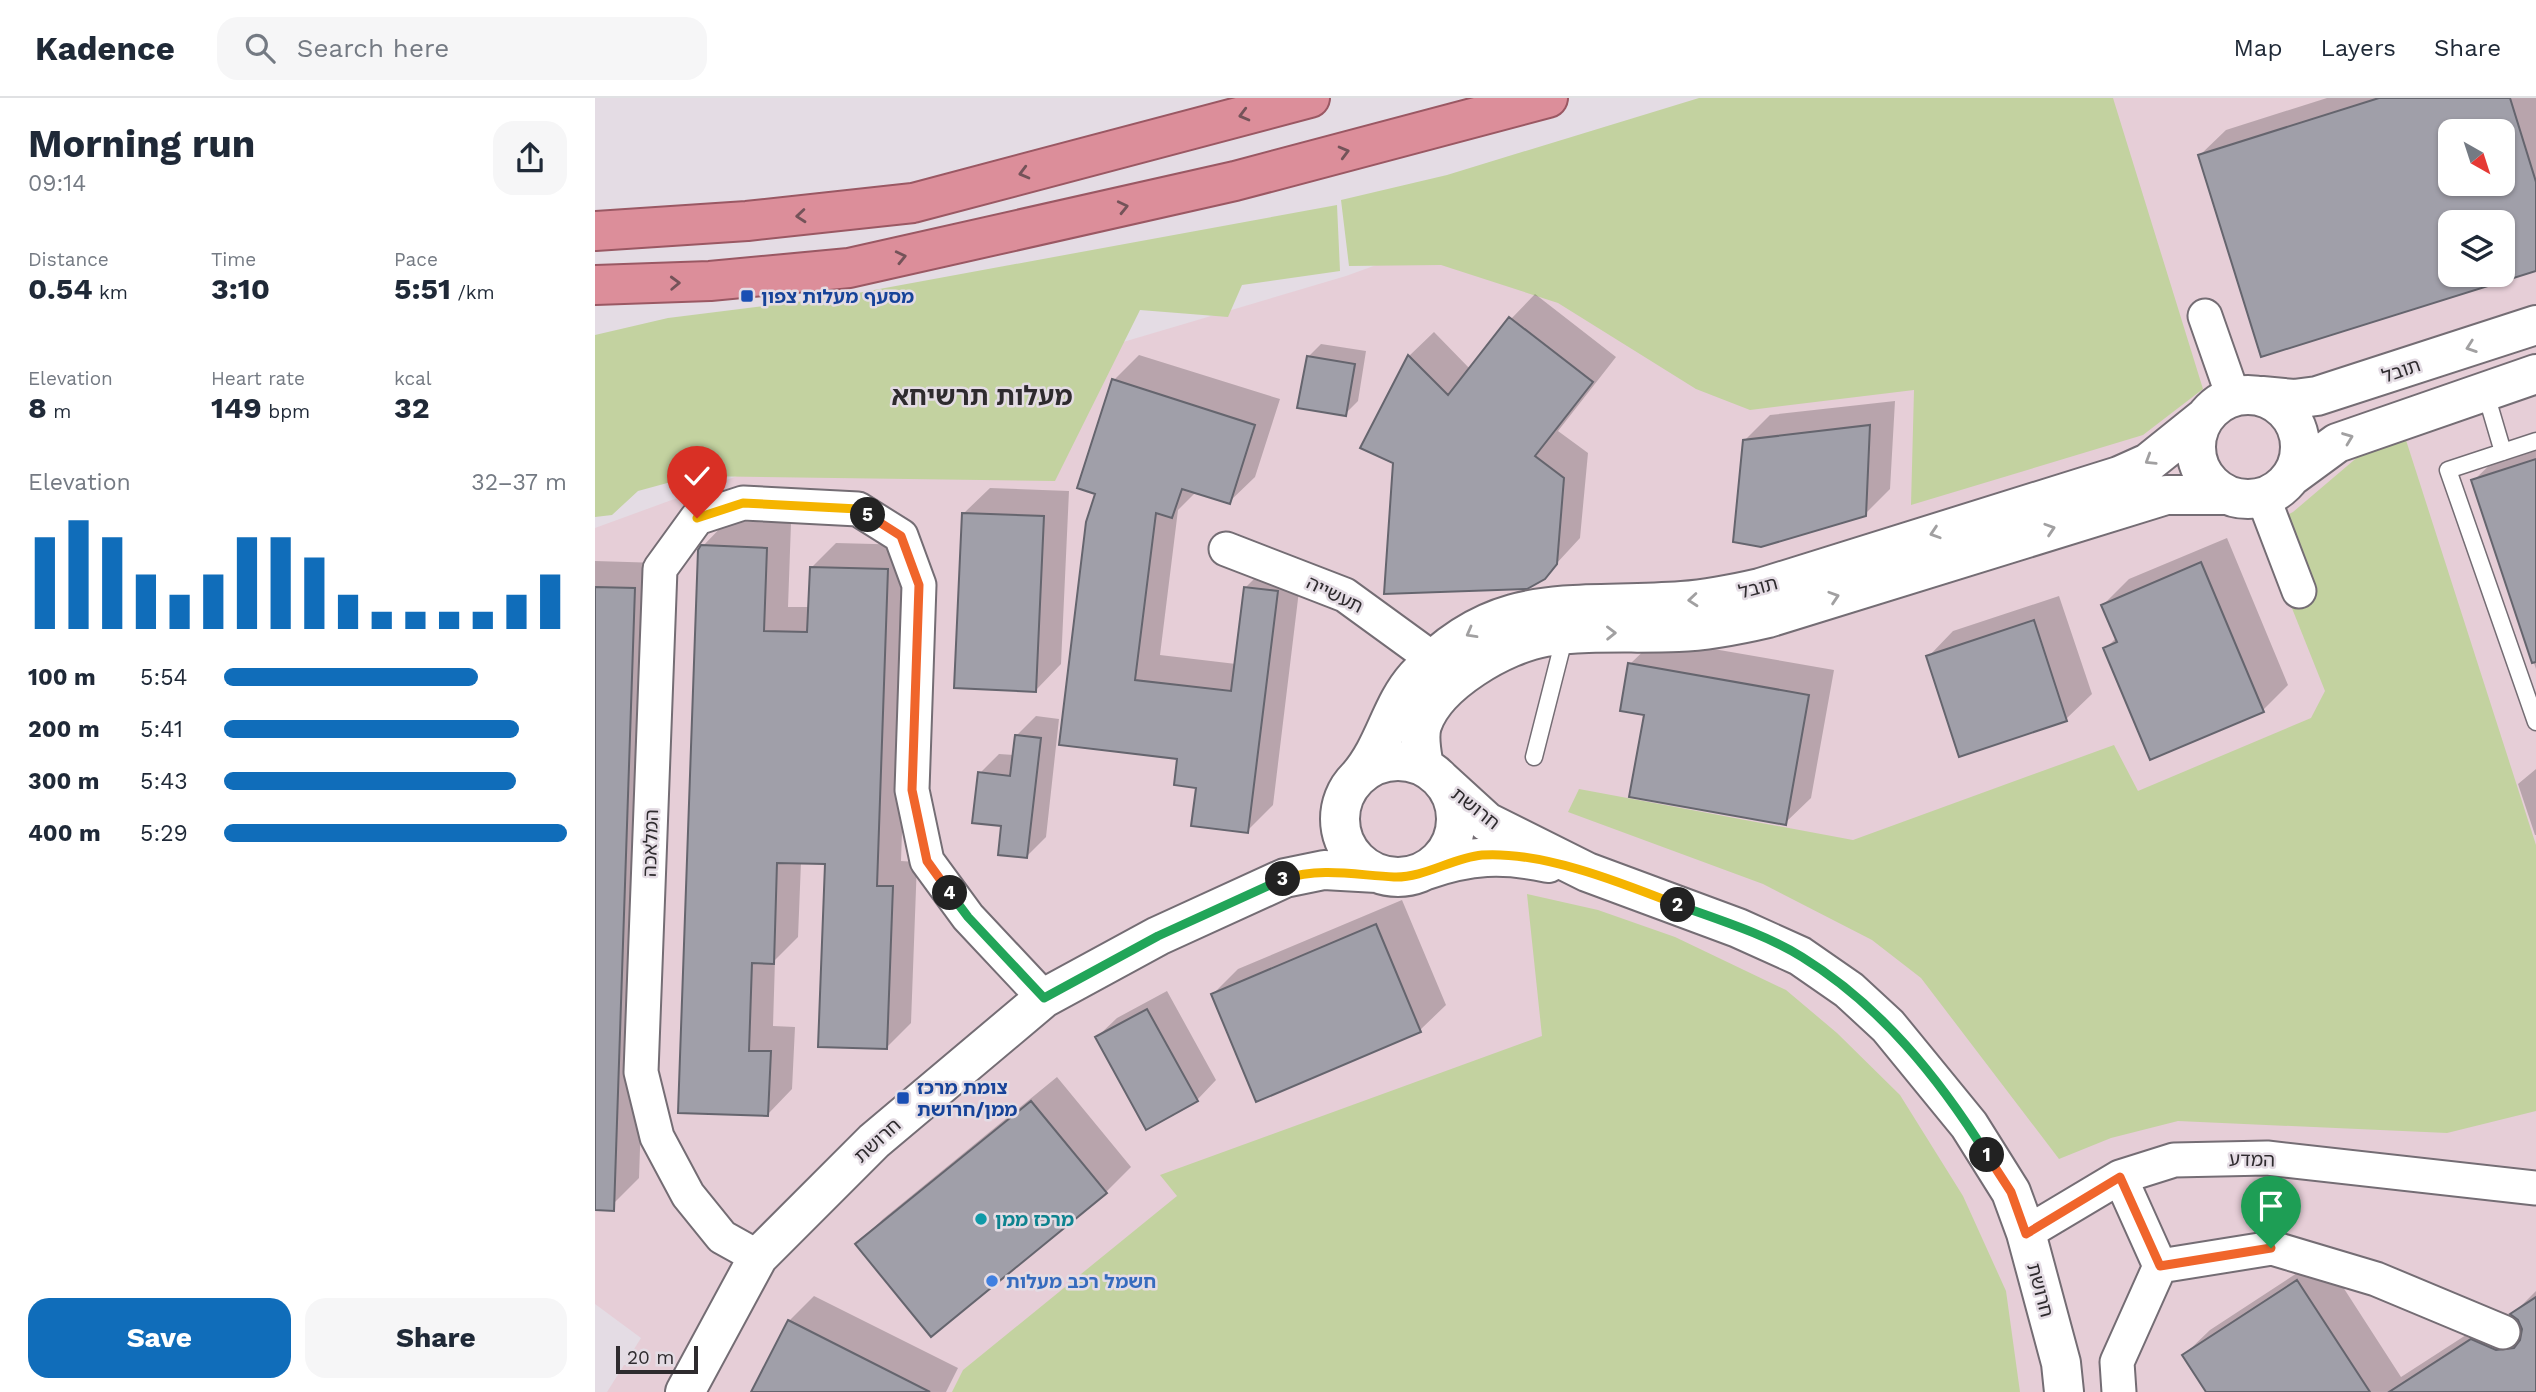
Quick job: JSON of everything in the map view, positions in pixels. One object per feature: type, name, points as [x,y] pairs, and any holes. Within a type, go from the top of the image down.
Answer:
[{"type":"highway","points":[[595,232],[747,221],[913,202],[1310,98]]},
{"type":"highway","points":[[599,288],[849,268],[1235,181],[1548,98]]},
{"type":"street","points":[[2205,316],[2233,403]]},
{"type":"street","name":"תובל","points":[[1350,793],[1374,759],[1394,711],[1413,680],[1433,659],[1465,636],[1499,619],[1536,607],[1577,602],[1679,601],[1715,598],[1760,588],[2119,476],[2147,463],[2233,403],[2317,396],[2536,325]]},
{"type":"street","points":[[2260,489],[2299,461],[2298,428],[2290,414],[2277,402],[2233,403],[2197,435],[2196,453],[2201,470],[2211,485],[2260,489],[2337,443],[2536,374]]},
{"type":"street","points":[[2260,489],[2299,591]]},
{"type":"street","name":"תובל","points":[[1433,773],[1422,725],[1454,682],[1481,663],[1510,648],[1542,637],[1720,629],[1768,618],[2166,495],[2260,489]]},
{"type":"street","name":"המלאכה","points":[[758,1257],[722,1237],[688,1195],[657,1137],[641,1072],[660,569],[697,518],[743,503],[858,509],[901,536],[919,585],[912,790],[927,861],[968,917],[1044,998]]},
{"type":"street","name":"תעשייה","points":[[1226,549],[1345,595],[1433,659]]},
{"type":"street","points":[[1390,761],[1408,762],[1433,773],[1451,794],[1456,811],[1456,828],[1440,859],[1426,870],[1402,876],[1377,873],[1363,865],[1348,847],[1340,824],[1350,793],[1373,767],[1390,761]]},
{"type":"street","name":"חרושת","points":[[1433,773],[1487,822],[1587,872],[1750,933],[1800,956],[1849,990],[1888,1026],[1969,1125],[2011,1192],[2026,1234],[2061,1363],[2064,1392]]},
{"type":"street","name":"חרושת","points":[[1285,878],[1315,854],[1329,838],[1350,793]]},
{"type":"street","name":"חרושת","points":[[1426,870],[1458,859],[1485,855],[1539,861],[1587,872]]},
{"type":"street","name":"חרושת","points":[[685,1392],[758,1257],[874,1140],[1044,998],[1158,936],[1285,878],[1324,870],[1377,873]]},
{"type":"street","name":"המדע","points":[[2026,1234],[2120,1177],[2174,1160],[2267,1158],[2536,1188]]},
{"type":"street","points":[[2119,1392],[2117,1362],[2160,1266],[2120,1177]]},
{"type":"street","points":[[2160,1266],[2271,1248],[2376,1279],[2503,1332]]},
{"type":"lane","points":[[2485,391],[2503,452]]},
{"type":"lane","points":[[2536,442],[2448,470],[2536,722]]},
{"type":"lane","points":[[1534,757],[1565,635]]},
{"type":"shaded area","points":[[1837,98],[2536,98],[2536,1392],[607,1392],[641,1338],[595,1304],[595,528],[1025,371],[1346,276]]},
{"type":"green space","points":[[1699,98],[2113,98],[2203,389],[2143,435],[1911,505],[1914,390],[1750,410],[1696,389],[1558,303],[1441,265],[1349,266],[1341,200],[1447,175]]},
{"type":"green space","points":[[1337,205],[1340,271],[1242,285],[1228,317],[1140,310],[1055,481],[693,476],[638,491],[612,515],[595,517],[595,335],[668,318],[836,297]]},
{"type":"green space","points":[[2405,437],[2536,845],[2536,1111],[2447,1133],[2178,1121],[2111,1138],[2059,1159],[1921,978],[1872,940],[1763,884],[1568,812],[1579,789],[1853,840],[2114,745],[2138,791],[2311,718],[2325,691],[2260,528],[2293,512],[2360,455]]},
{"type":"green space","points":[[1527,894],[1598,910],[1675,937],[1786,990],[1837,1033],[1900,1095],[1963,1196],[2006,1291],[2020,1392],[952,1392],[963,1370],[1177,1196],[1160,1175],[1542,1036]]},
{"type":"building","points":[[2379,98],[2510,98],[2536,182],[2536,271],[2515,278],[2515,210],[2438,210],[2438,287],[2485,287],[2261,357],[2198,155]]},
{"type":"building","points":[[1509,317],[1593,382],[1535,456],[1564,478],[1557,564],[1545,579],[1527,589],[1384,594],[1393,463],[1360,448],[1408,355],[1448,395]]},
{"type":"building","points":[[1307,356],[1355,364],[1346,416],[1297,408]]},
{"type":"building","points":[[1112,379],[1255,425],[1230,504],[1182,489],[1172,518],[1156,513],[1135,680],[1231,691],[1244,587],[1278,591],[1248,833],[1191,826],[1196,788],[1174,785],[1177,759],[1059,745],[1086,522],[1095,494],[1077,488]]},
{"type":"building","points":[[1870,425],[1866,516],[1761,547],[1733,542],[1743,440]]},
{"type":"building","points":[[2536,459],[2536,662],[2532,663],[2471,480]]},
{"type":"building","points":[[962,513],[1044,516],[1036,692],[954,688]]},
{"type":"building","points":[[701,545],[767,548],[764,631],[807,632],[810,567],[888,569],[877,886],[893,886],[887,1049],[818,1047],[825,864],[777,863],[774,964],[752,963],[749,1051],[771,1051],[768,1116],[678,1113],[698,550]]},
{"type":"building","points":[[2201,562],[2264,712],[2150,760],[2103,648],[2117,642],[2101,605]]},
{"type":"building","points":[[595,587],[635,588],[614,1211],[595,1210]]},
{"type":"building","points":[[2034,620],[2067,721],[1959,757],[1926,656]]},
{"type":"building","points":[[1628,663],[1809,695],[1786,825],[1629,797],[1644,715],[1620,711]]},
{"type":"building","points":[[1015,735],[1041,738],[1027,858],[998,855],[1001,826],[972,823],[978,772],[1010,776]]},
{"type":"building","points":[[1376,924],[1421,1032],[1256,1102],[1211,994]]},
{"type":"building","points":[[1147,1009],[1198,1101],[1146,1130],[1095,1037]]},
{"type":"building","name":"מרכז ממן","points":[[1031,1101],[1107,1193],[931,1337],[855,1244]]},
{"type":"building","points":[[2297,1280],[2370,1392],[2206,1392],[2182,1355]]},
{"type":"building","points":[[2536,1297],[2536,1392],[2389,1392],[2471,1339],[2496,1350],[2514,1348],[2520,1340],[2522,1329],[2518,1320],[2510,1314]]},
{"type":"building","points":[[788,1320],[930,1392],[751,1392]]},
{"type":"place","name":"מסעף מעלות צפון","points":[[747,296]]},
{"type":"place","name":"צומת מרכז ממן/חרושת","points":[[903,1098]]},
{"type":"place","name":"מרכז ממן","points":[[981,1219]]},
{"type":"place","name":"חשמל רכב מעלות","points":[[992,1281]]},
{"type":"district","name":"מעלות תרשיחא","points":[[982,396]]},
{"type":"route","points":[[697,518],[743,503],[858,509],[901,536],[919,585],[912,790],[927,861],[968,917],[1044,998],[1100,965],[1158,936],[1285,878],[1324,870],[1377,873],[1393,877],[1411,876],[1458,859],[1485,855],[1539,861],[1587,872],[1738,928],[1800,956],[1849,990],[1888,1026],[1929,1072],[1969,1125],[2011,1192],[2026,1234],[2120,1177],[2160,1266],[2271,1248]]}]
